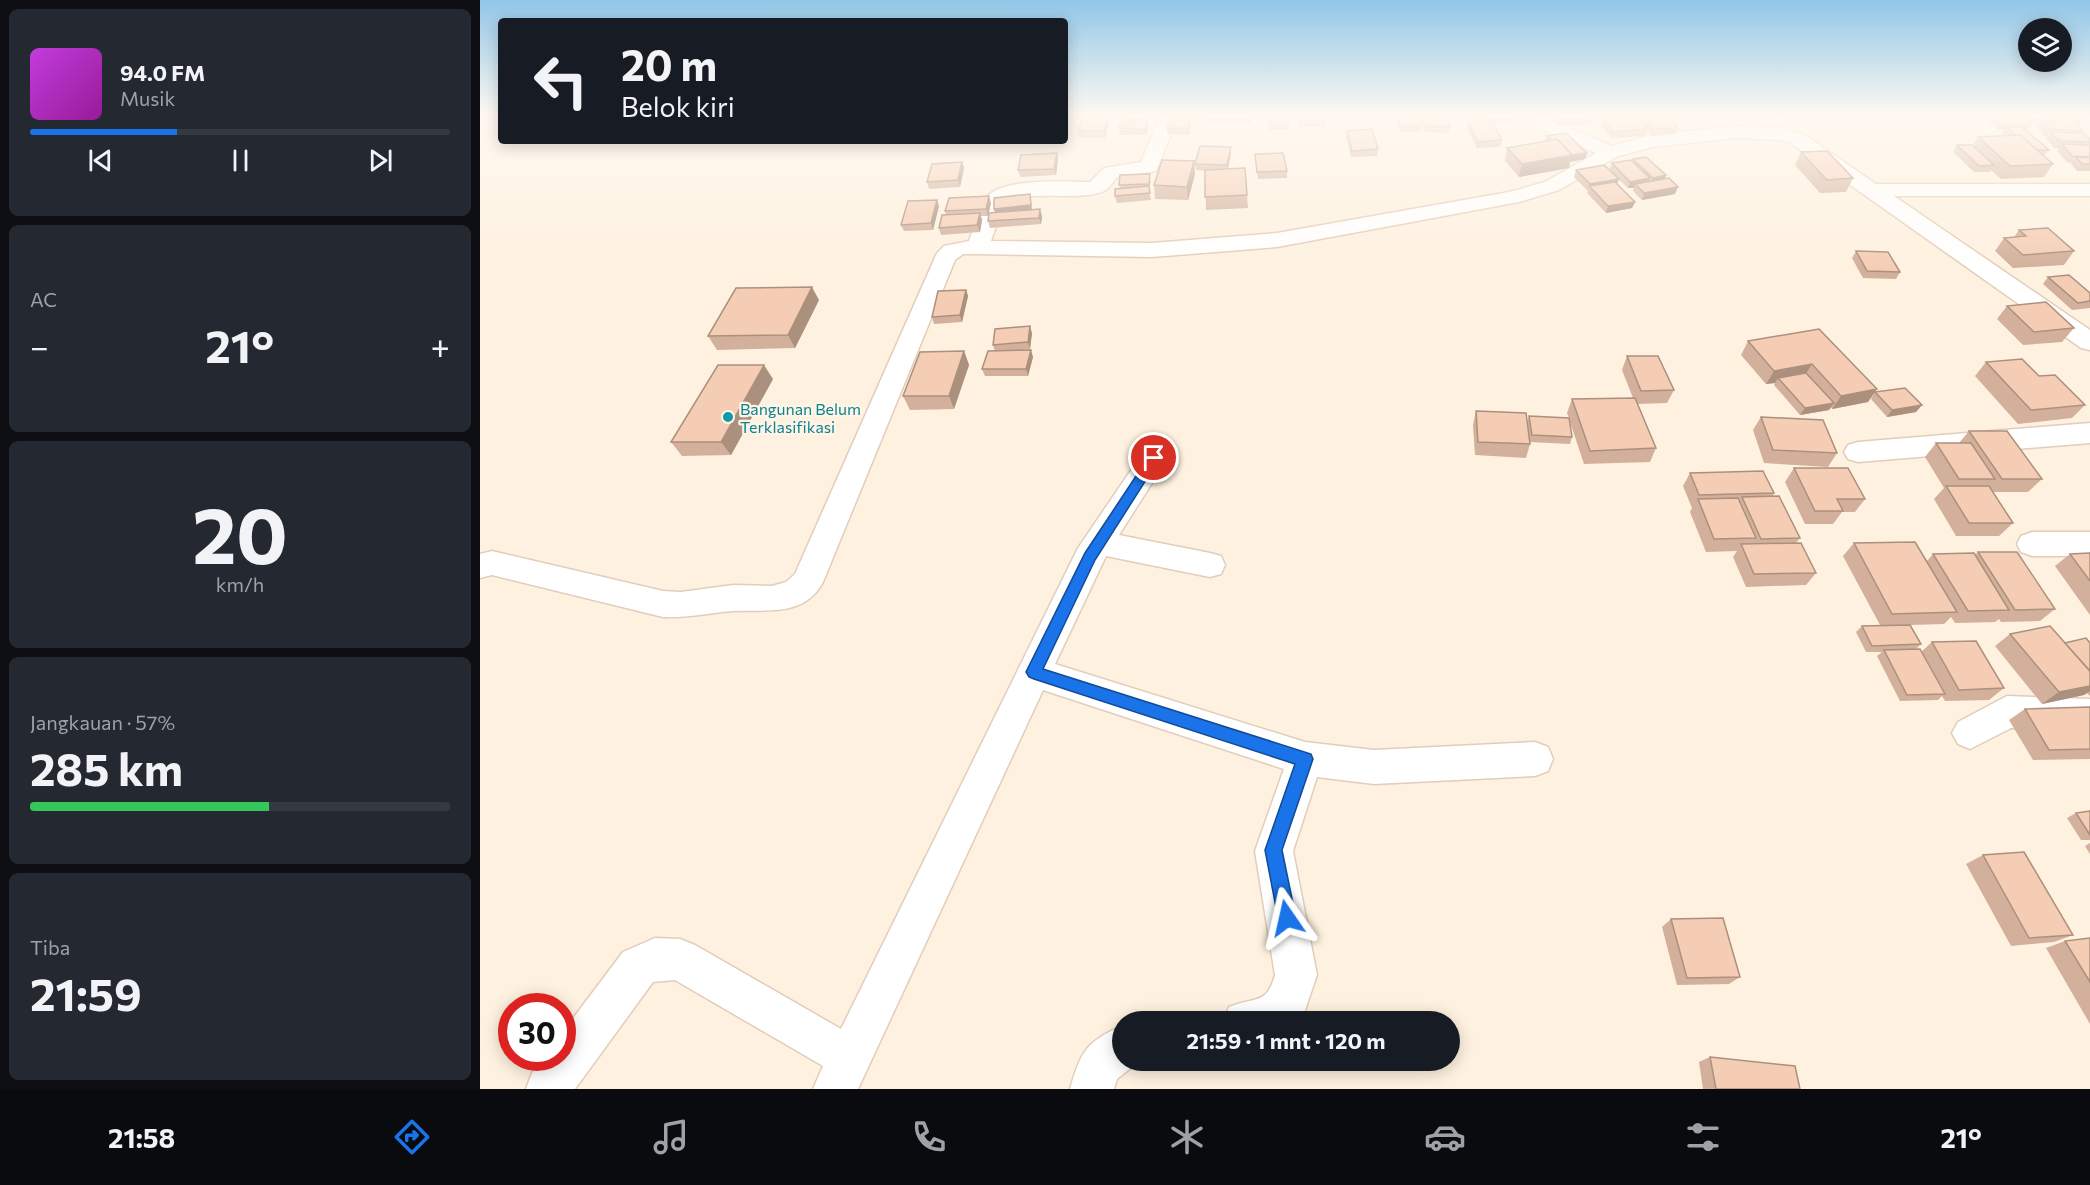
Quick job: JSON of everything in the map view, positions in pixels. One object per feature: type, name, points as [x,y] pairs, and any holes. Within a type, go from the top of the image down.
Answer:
[{"type":"street","points":[[978,247],[995,200],[1000,194],[1016,190],[1093,188],[1100,185],[1110,172],[1143,168]]},
{"type":"street","points":[[480,566],[492,563],[663,604],[681,605],[733,598],[771,599],[796,593],[807,582],[945,258],[952,251],[978,247],[1152,249],[1277,240],[1512,198],[1552,186],[1584,168]]},
{"type":"street","points":[[1841,168],[2090,342]]},
{"type":"street","points":[[1872,190],[2090,190]]},
{"type":"street","points":[[1858,452],[1949,442],[2090,433]]},
{"type":"street","points":[[548,1089],[638,967],[655,959],[680,960],[842,1073],[1089,557],[1154,458]]},
{"type":"street","points":[[1099,543],[1210,565]]},
{"type":"street","points":[[2032,544],[2090,544]]},
{"type":"street","points":[[1034,672],[1305,759],[1374,767],[1535,759]]},
{"type":"street","points":[[1970,733],[2007,712],[2090,715]]},
{"type":"street","points":[[1280,1011],[1287,1006],[1296,975],[1274,850],[1305,759]]},
{"type":"street","points":[[1092,1089],[1099,1065],[1112,1055]]},
{"type":"building","points":[[931,168],[961,168],[958,180],[927,182]]},
{"type":"building","points":[[1018,168],[1054,168],[1054,169],[1018,170]]},
{"type":"building","points":[[1159,168],[1192,168],[1187,187],[1154,185]]},
{"type":"building","points":[[1245,168],[1247,195],[1205,197],[1205,170]]},
{"type":"building","points":[[1257,168],[1286,168],[1287,171],[1257,172]]},
{"type":"building","points":[[1607,168],[1619,179],[1590,184],[1576,170]]},
{"type":"building","points":[[1617,168],[1639,168],[1650,178],[1630,182]]},
{"type":"building","points":[[1642,168],[1658,168],[1666,175],[1653,178]]},
{"type":"building","points":[[1816,168],[1843,168],[1853,178],[1827,180]]},
{"type":"building","points":[[1150,174],[1149,184],[1119,185],[1120,175]]},
{"type":"building","points":[[1669,178],[1678,187],[1644,193],[1635,184]]},
{"type":"building","points":[[1615,182],[1635,202],[1608,206],[1589,186]]},
{"type":"building","points":[[1149,186],[1150,193],[1115,196],[1115,189]]},
{"type":"building","points":[[1030,194],[1031,205],[994,209],[994,198]]},
{"type":"building","points":[[989,196],[986,209],[945,211],[949,198]]},
{"type":"building","points":[[937,200],[931,223],[901,225],[908,201]]},
{"type":"building","points":[[1040,209],[1039,218],[988,221],[989,213]]},
{"type":"building","points":[[980,213],[977,225],[939,228],[942,215]]},
{"type":"building","points":[[2048,228],[2074,251],[2023,255],[2004,238],[2026,236],[2019,230]]},
{"type":"building","points":[[1856,251],[1888,252],[1900,272],[1867,271]]},
{"type":"building","points":[[2069,275],[2090,293],[2090,301],[2078,303],[2048,277]]},
{"type":"building","points":[[812,287],[788,335],[708,336],[736,288]]},
{"type":"building","points":[[966,290],[960,315],[932,317],[938,291]]},
{"type":"building","points":[[2046,302],[2074,328],[2034,332],[2007,306]]},
{"type":"building","points":[[1030,326],[1028,342],[993,345],[995,329]]},
{"type":"building","points":[[1819,329],[1877,389],[1841,396],[1812,364],[1774,371],[1748,341]]},
{"type":"building","points":[[1031,350],[1026,369],[982,369],[988,351]]},
{"type":"building","points":[[964,351],[949,396],[903,396],[920,352]]},
{"type":"building","points":[[1627,356],[1658,356],[1674,390],[1641,391]]},
{"type":"building","points":[[2022,359],[2039,376],[2055,375],[2085,405],[2031,410],[1986,362]]},
{"type":"building","points":[[718,365],[764,365],[721,442],[671,442]]},
{"type":"building","points":[[1806,373],[1834,403],[1805,408],[1778,378]]},
{"type":"building","points":[[1905,388],[1922,405],[1892,410],[1875,392]]},
{"type":"building","points":[[1635,398],[1656,448],[1590,451],[1572,399]]},
{"type":"building","points":[[1476,411],[1526,413],[1530,444],[1478,442]]},
{"type":"building","points":[[1529,416],[1569,418],[1572,437],[1532,435]]},
{"type":"building","points":[[1761,417],[1823,420],[1837,453],[1773,450]]},
{"type":"building","points":[[1969,431],[2007,431],[2042,479],[2002,479]]},
{"type":"building","points":[[1936,443],[1971,443],[1995,479],[1959,479]]},
{"type":"building","points":[[1794,468],[1848,468],[1865,499],[1837,499],[1843,511],[1815,511]]},
{"type":"building","points":[[1763,471],[1774,493],[1699,495],[1690,473]]},
{"type":"building","points":[[1946,486],[1989,486],[2013,523],[1969,523]]},
{"type":"building","points":[[1779,496],[1800,538],[1761,539],[1742,497]]},
{"type":"building","points":[[1738,498],[1756,538],[1714,539],[1698,499]]},
{"type":"building","points":[[1915,542],[1957,612],[1892,614],[1854,543]]},
{"type":"building","points":[[1801,543],[1816,573],[1754,574],[1741,544]]},
{"type":"building","points":[[1978,552],[2017,552],[2055,609],[2015,610]]},
{"type":"building","points":[[1974,553],[2009,610],[1968,611],[1933,554]]},
{"type":"building","points":[[2090,553],[2090,581],[2070,554]]},
{"type":"building","points":[[1910,625],[1921,644],[1872,646],[1862,626]]},
{"type":"building","points":[[2050,626],[2090,671],[2090,686],[2059,692],[2010,634]]},
{"type":"building","points":[[2086,638],[2090,643],[2090,671],[2065,643]]},
{"type":"building","points":[[1976,641],[2004,688],[1959,690],[1932,642]]},
{"type":"building","points":[[1920,649],[1945,694],[1907,695],[1884,650]]},
{"type":"building","points":[[2090,707],[2090,749],[2049,750],[2025,709]]},
{"type":"building","points":[[2090,811],[2090,835],[2076,813]]},
{"type":"building","points":[[2024,852],[2073,935],[2029,938],[1983,855]]},
{"type":"building","points":[[1723,918],[1740,977],[1687,978],[1671,919]]},
{"type":"building","points":[[2090,938],[2090,982],[2065,941]]},
{"type":"building","points":[[1710,1057],[1795,1066],[1800,1089],[1716,1089]]},
{"type":"place","name":"Bangunan Belum Terklasifikasi","points":[[728,417]]},
{"type":"route","points":[[1154,458],[1089,557],[1034,672],[1305,759],[1274,850],[1287,918]]}]
